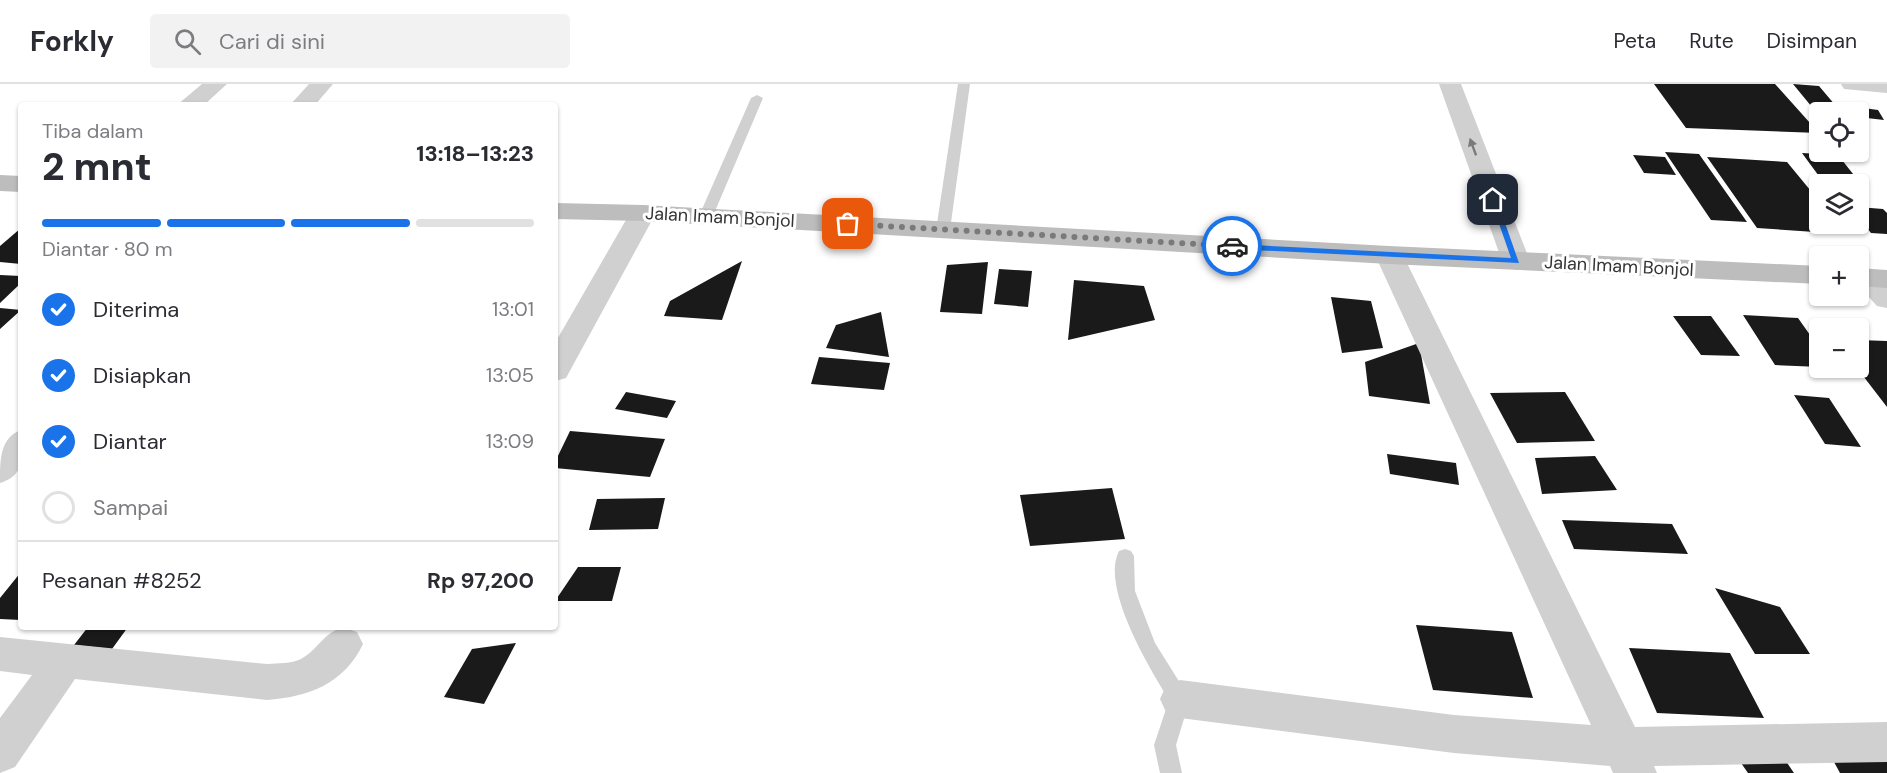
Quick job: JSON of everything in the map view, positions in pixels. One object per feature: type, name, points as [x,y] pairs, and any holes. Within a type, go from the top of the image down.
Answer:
[{"type":"main road","points":[[0,183],[18,184]]},
{"type":"main road","name":"Jalan Imam Bonjol","points":[[558,211],[706,216],[1389,255],[1809,274]]},
{"type":"street","points":[[193,102],[216,84]]},
{"type":"street","points":[[305,102],[322,84]]},
{"type":"street","points":[[1450,84],[1516,261]]},
{"type":"street","points":[[1852,84],[1887,86]]},
{"type":"street","points":[[558,365],[643,213]]},
{"type":"street","points":[[1389,255],[1629,760]]},
{"type":"street","points":[[1871,278],[1887,299]]},
{"type":"street","points":[[0,654],[267,682],[308,677],[323,666],[343,644]]},
{"type":"street","points":[[0,753],[66,660]]},
{"type":"street","points":[[1180,699],[1454,734],[1629,760],[1887,742]]},
{"type":"lane","points":[[943,230],[964,84]]},
{"type":"lane","points":[[706,216],[757,98]]},
{"type":"lane","points":[[1125,556],[1126,591],[1147,647],[1180,699],[1165,745],[1171,773]]},
{"type":"building","points":[[1654,84],[1775,84],[1809,122],[1809,133],[1686,128]]},
{"type":"building","points":[[1793,84],[1819,86],[1833,102],[1809,103]]},
{"type":"building","points":[[1869,109],[1878,110],[1884,120],[1869,118]]},
{"type":"building","points":[[1665,152],[1699,154],[1747,222],[1711,220]]},
{"type":"building","points":[[1802,153],[1809,153],[1809,162],[1844,162],[1853,174],[1817,174]]},
{"type":"building","points":[[1633,155],[1665,157],[1676,175],[1644,173]]},
{"type":"building","points":[[1707,157],[1787,162],[1809,189],[1809,232],[1757,228]]},
{"type":"building","points":[[1869,208],[1883,209],[1887,213],[1887,234],[1871,233]]},
{"type":"building","points":[[18,231],[18,264],[0,262],[0,246]]},
{"type":"building","points":[[742,261],[722,320],[664,316],[670,301]]},
{"type":"building","points":[[988,262],[982,314],[940,312],[947,265]]},
{"type":"building","points":[[999,269],[1032,271],[1028,307],[994,304]]},
{"type":"building","points":[[0,275],[18,276],[18,286],[0,303]]},
{"type":"building","points":[[1074,280],[1144,286],[1155,320],[1068,340]]},
{"type":"building","points":[[1331,297],[1371,301],[1383,348],[1342,353]]},
{"type":"building","points":[[0,308],[18,310],[18,313],[0,329]]},
{"type":"building","points":[[881,312],[889,357],[826,348],[836,325]]},
{"type":"building","points":[[1743,315],[1798,318],[1809,334],[1809,367],[1775,365]]},
{"type":"building","points":[[1673,316],[1711,316],[1740,356],[1701,355]]},
{"type":"building","points":[[1869,340],[1887,341],[1887,407],[1865,378],[1869,378]]},
{"type":"building","points":[[1419,343],[1430,404],[1369,396],[1365,362]]},
{"type":"building","points":[[819,357],[890,363],[884,390],[811,384]]},
{"type":"building","points":[[626,392],[676,401],[667,418],[615,409]]},
{"type":"building","points":[[1565,392],[1595,441],[1517,443],[1490,393]]},
{"type":"building","points":[[1794,395],[1829,398],[1861,447],[1825,444]]},
{"type":"building","points":[[570,431],[665,439],[650,477],[558,468],[558,456]]},
{"type":"building","points":[[1387,454],[1456,463],[1459,485],[1390,474]]},
{"type":"building","points":[[1595,456],[1617,490],[1542,494],[1535,458]]},
{"type":"building","points":[[1112,488],[1125,539],[1030,546],[1020,495]]},
{"type":"building","points":[[665,498],[658,529],[589,530],[597,499]]},
{"type":"building","points":[[1562,520],[1672,524],[1688,554],[1574,549]]},
{"type":"building","points":[[578,567],[621,567],[612,601],[558,601],[558,597]]},
{"type":"building","points":[[18,576],[18,620],[0,619],[0,598]]},
{"type":"building","points":[[1715,588],[1780,607],[1810,654],[1755,654]]},
{"type":"building","points":[[1416,625],[1512,632],[1533,698],[1433,690]]},
{"type":"building","points":[[86,630],[126,630],[112,649],[74,645]]},
{"type":"building","points":[[516,643],[484,704],[444,697],[472,649]]},
{"type":"building","points":[[1629,648],[1730,653],[1764,718],[1657,713]]},
{"type":"building","points":[[1775,745],[1794,773],[1748,773],[1732,750]]},
{"type":"building","points":[[1828,751],[1887,755],[1887,773],[1840,773]]},
{"type":"way so far","points":[[848,224],[1232,246]]},
{"type":"route","points":[[1232,246],[1516,261],[1493,200]]}]
